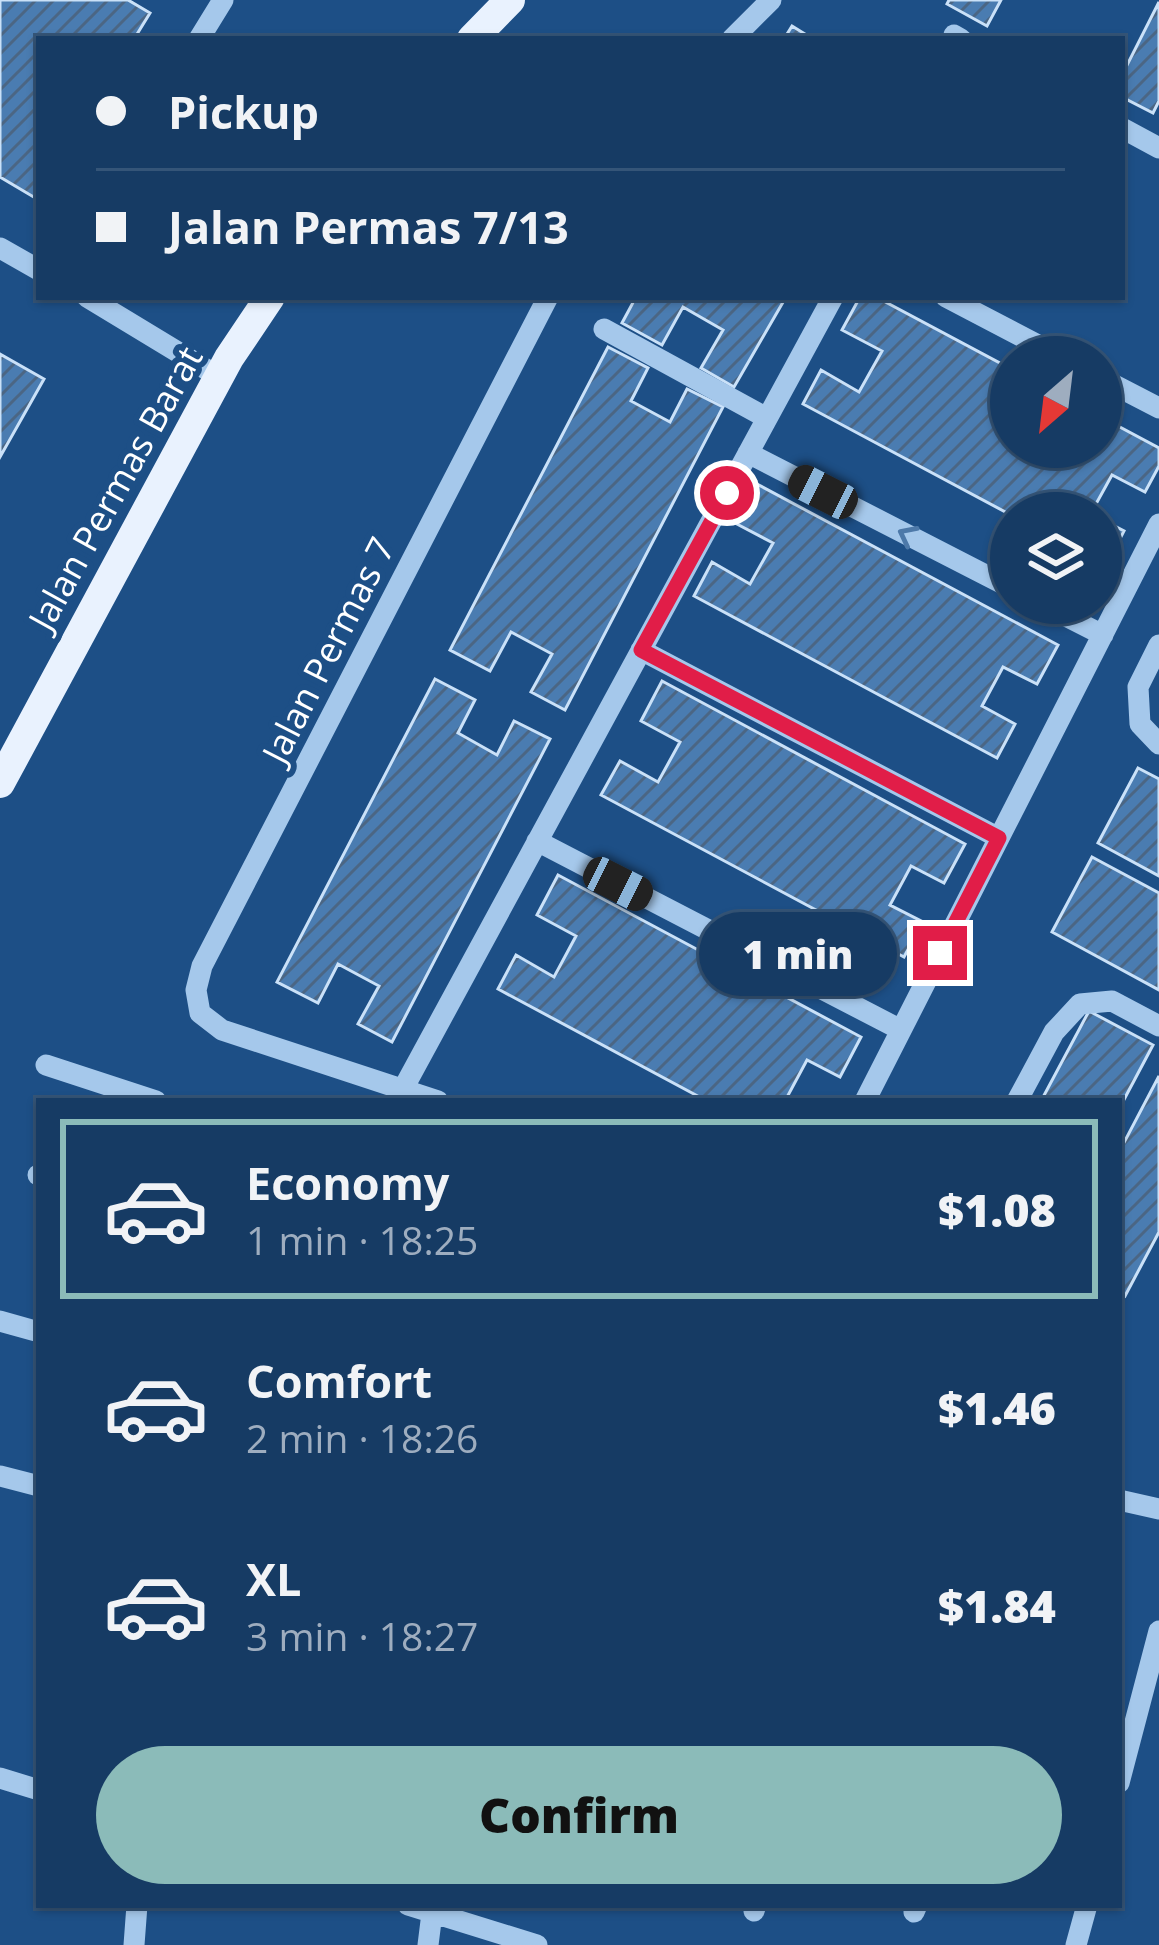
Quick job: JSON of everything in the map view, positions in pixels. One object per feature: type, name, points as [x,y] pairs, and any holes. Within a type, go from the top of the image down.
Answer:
[{"type":"main road","points":[[475,36],[510,0]]},
{"type":"main road","name":"Jalan Permas Barat","points":[[0,783],[219,377],[268,300]]},
{"type":"street","points":[[201,36],[223,0]]},
{"type":"street","points":[[735,36],[771,0]]},
{"type":"street","points":[[1125,130],[1159,148]]},
{"type":"street","points":[[0,248],[36,268]]},
{"type":"street","points":[[92,300],[219,377]]},
{"type":"street","name":"Jalan Permas 7","points":[[403,1089],[222,1030],[200,1013],[196,990],[202,966],[546,300]]},
{"type":"street","points":[[429,1098],[403,1089],[831,300]]},
{"type":"street","points":[[952,300],[1021,336]]},
{"type":"street","points":[[604,329],[767,418]]},
{"type":"street","points":[[1122,388],[1159,408]]},
{"type":"street","points":[[748,454],[990,577]]},
{"type":"street","points":[[867,1098],[1159,524]]},
{"type":"street","points":[[1081,624],[1102,635]]},
{"type":"street","points":[[1159,645],[1138,688],[1139,724],[1159,744]]},
{"type":"street","points":[[641,650],[999,838]]},
{"type":"street","points":[[537,842],[902,1030]]},
{"type":"street","points":[[1019,1098],[1054,1032],[1080,1004],[1112,1001],[1159,1026]]},
{"type":"street","points":[[46,1065],[147,1098]]},
{"type":"street","points":[[0,1321],[36,1331]]},
{"type":"street","points":[[0,1476],[36,1485]]},
{"type":"street","points":[[1122,1501],[1159,1509]]},
{"type":"street","points":[[1122,1772],[1159,1631]]},
{"type":"street","points":[[0,1778],[36,1789]]},
{"type":"street","points":[[134,1945],[137,1908]]},
{"type":"street","points":[[428,1945],[432,1908],[537,1945]]},
{"type":"street","points":[[1076,1945],[1086,1908]]},
{"type":"building","points":[[0,0],[128,0],[150,13],[136,36],[36,36],[36,198],[0,177]]},
{"type":"building","points":[[949,0],[1001,0],[987,26],[947,4]]},
{"type":"building","points":[[1159,2],[1159,101],[1153,113],[1125,99],[1125,69]]},
{"type":"building","points":[[792,26],[808,36],[786,36]]},
{"type":"building","points":[[634,300],[784,300],[734,387],[701,368],[723,330],[683,307],[662,345],[622,323]]},
{"type":"building","points":[[858,300],[882,300],[990,358],[990,468],[1122,468],[1122,428],[1159,448],[1159,466],[1145,492],[1112,475],[1103,492],[990,492],[990,504],[803,404],[821,370],[859,392],[882,351],[842,330]]},
{"type":"building","points":[[608,347],[648,368],[631,401],[670,422],[687,389],[723,407],[565,710],[531,692],[552,654],[511,632],[490,671],[450,650]]},
{"type":"building","points":[[0,354],[44,379],[0,457]]},
{"type":"building","points":[[755,483],[990,609],[990,624],[1019,624],[1058,645],[1037,684],[1003,667],[982,706],[1015,724],[997,758],[694,596],[712,562],[750,584],[773,543],[733,522]]},
{"type":"building","points":[[435,679],[475,700],[458,733],[497,755],[514,721],[550,739],[392,1042],[358,1024],[379,986],[338,964],[318,1003],[277,982]]},
{"type":"building","points":[[662,681],[965,844],[944,883],[911,866],[890,905],[923,922],[904,957],[601,795],[620,761],[658,782],[680,742],[641,721]]},
{"type":"building","points":[[1138,768],[1159,779],[1159,876],[1098,843]]},
{"type":"building","points":[[1092,857],[1159,893],[1159,990],[1052,932]]},
{"type":"building","points":[[558,875],[861,1037],[840,1077],[807,1060],[787,1098],[701,1098],[498,989],[516,955],[554,977],[576,936],[537,915]]},
{"type":"building","points":[[1089,1011],[1153,1045],[1122,1103],[1122,1098],[1043,1098]]},
{"type":"building","points":[[1159,1076],[1159,1232],[1125,1296],[1122,1294],[1122,1146]]},
{"type":"route","points":[[727,493],[641,650],[999,838],[940,953]]}]
